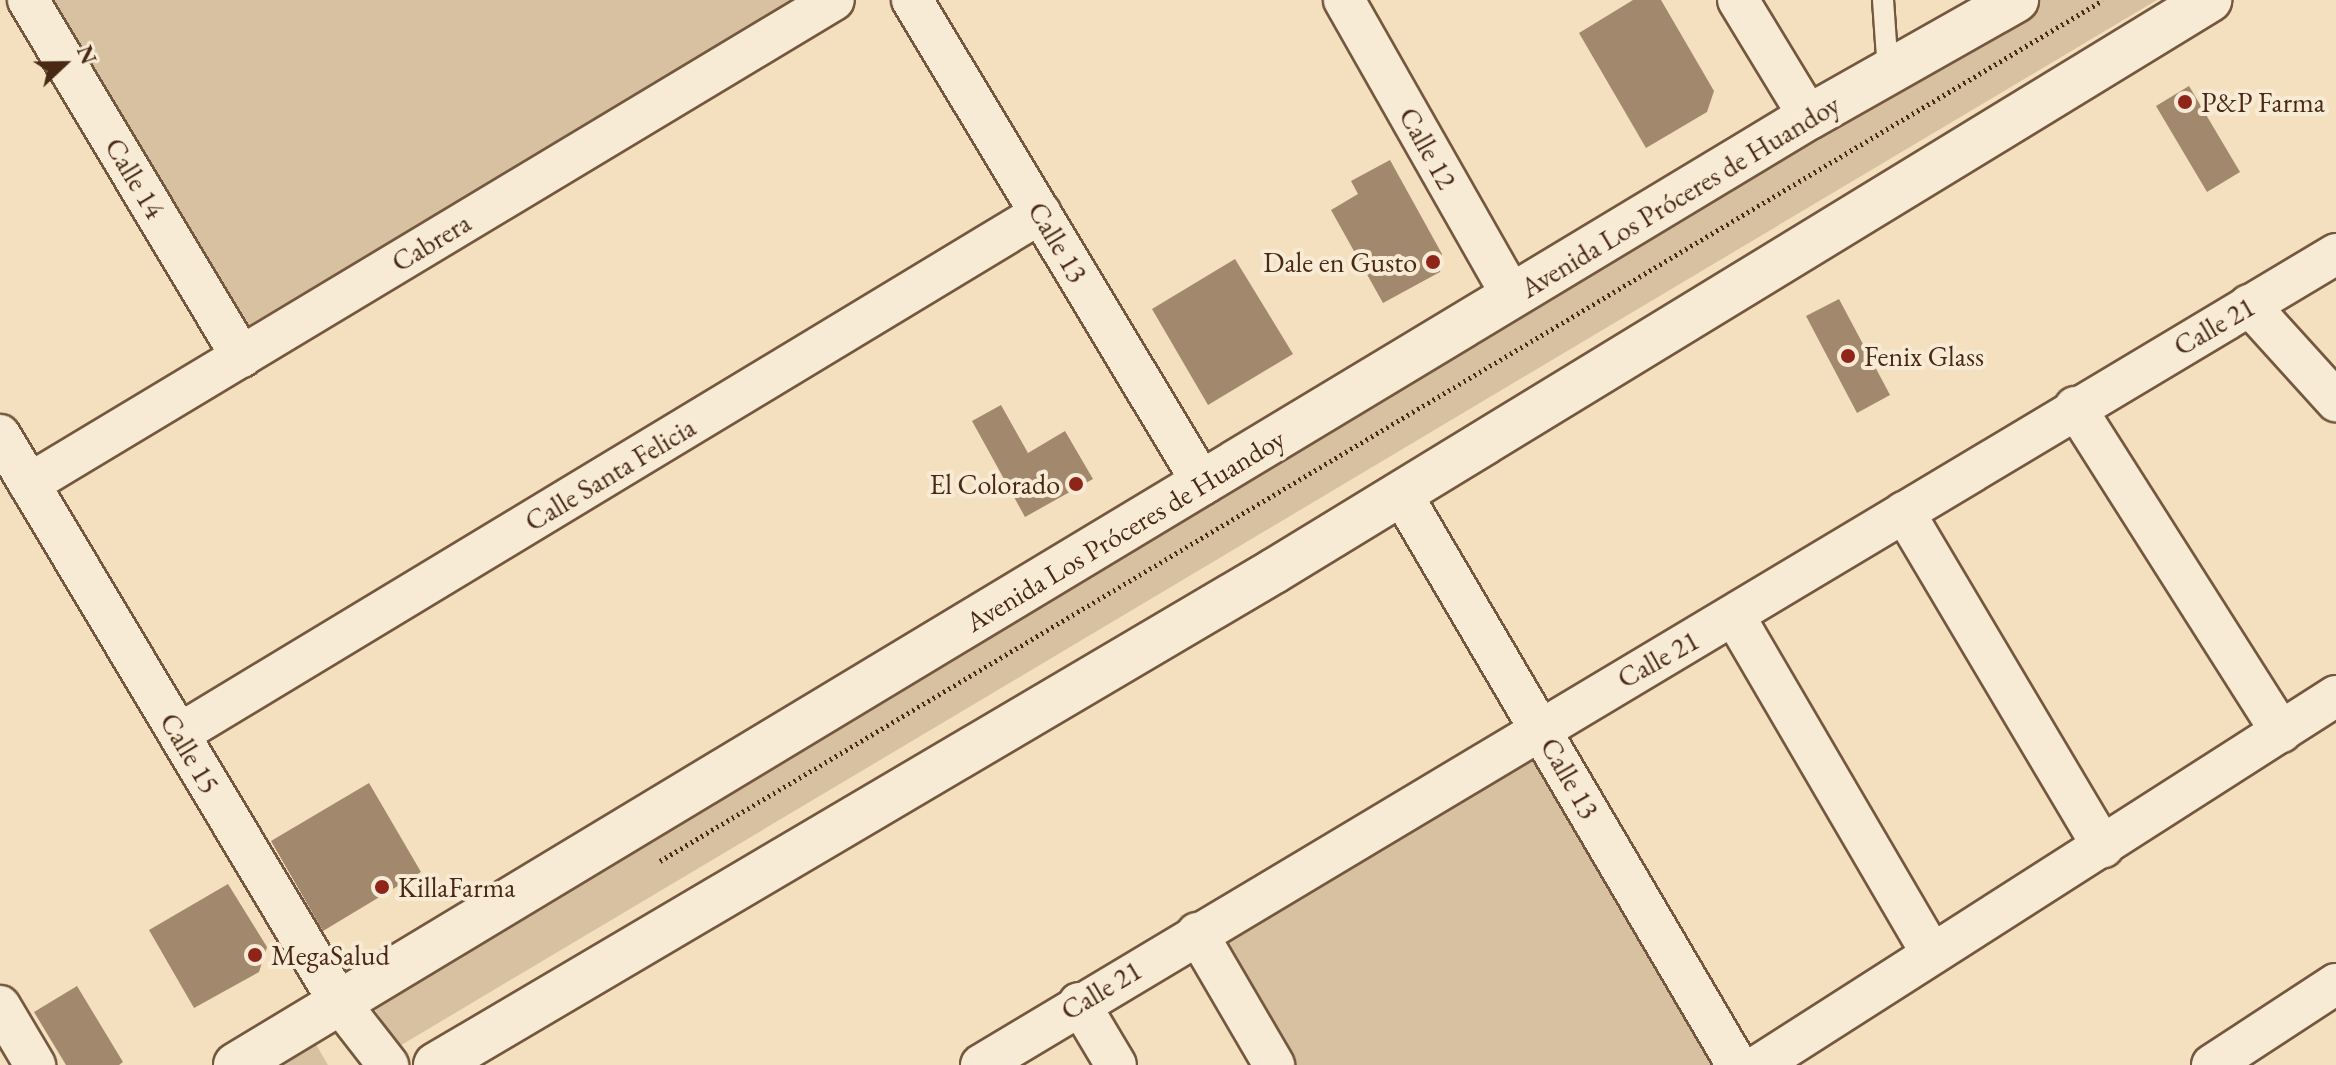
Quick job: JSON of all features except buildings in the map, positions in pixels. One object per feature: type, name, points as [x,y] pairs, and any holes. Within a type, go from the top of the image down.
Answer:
[{"type":"main road","name":"Avenida Los Próceres de Huandoy","points":[[236,1065],[1809,117],[2016,0]]},
{"type":"main road","points":[[436,1065],[1401,493],[2209,0]]},
{"type":"street","name":"Calle 14","points":[[28,0],[242,357]]},
{"type":"street","name":"Cabrera","points":[[29,484],[834,0]]},
{"type":"street","name":"Calle 13","points":[[912,0],[1203,484]]},
{"type":"street","name":"Calle 12","points":[[1344,0],[1512,296]]},
{"type":"street","points":[[1738,0],[1809,117]]},
{"type":"street","name":"Calle Santa Felicia","points":[[179,734],[1041,213]]},
{"type":"street","name":"Calle 21","points":[[981,1065],[1540,726],[1735,617],[2075,407],[2336,254]]},
{"type":"street","points":[[2249,305],[2336,401]]},
{"type":"street","points":[[2075,407],[2281,732]]},
{"type":"street","name":"Calle 15","points":[[0,435],[339,1002],[388,1065]]},
{"type":"street","name":"Calle 13","points":[[1401,493],[1737,1065]]},
{"type":"street","points":[[1904,512],[2103,847]]},
{"type":"street","points":[[1735,617],[1930,951]]},
{"type":"street","points":[[1759,1065],[1930,951],[2103,847],[2336,696]]},
{"type":"street","points":[[1197,933],[1274,1065]]},
{"type":"street","points":[[2212,1065],[2336,984]]},
{"type":"street","points":[[1079,1003],[1116,1065]]},
{"type":"street","points":[[0,1006],[35,1065]]},
{"type":"lane","points":[[1883,0],[1888,72]]},
{"type":"path","points":[[652,866],[2103,0]]},
{"type":"shaded area","points":[[53,0],[797,0],[249,325]]},
{"type":"shaded area","points":[[2035,0],[2157,0],[398,1047],[371,1003]]},
{"type":"shaded area","points":[[1543,750],[1725,1065],[1295,1065],[1224,943]]},
{"type":"shaded area","points":[[307,1029],[328,1065],[247,1065]]},
{"type":"place","name":"P&P Farma","points":[[2185,102]]},
{"type":"place","name":"Dale en Gusto","points":[[1433,262]]},
{"type":"place","name":"Fenix Glass","points":[[1848,356]]},
{"type":"place","name":"El Colorado","points":[[1076,484]]},
{"type":"place","name":"KillaFarma","points":[[382,887]]},
{"type":"place","name":"MegaSalud","points":[[255,955]]}]
